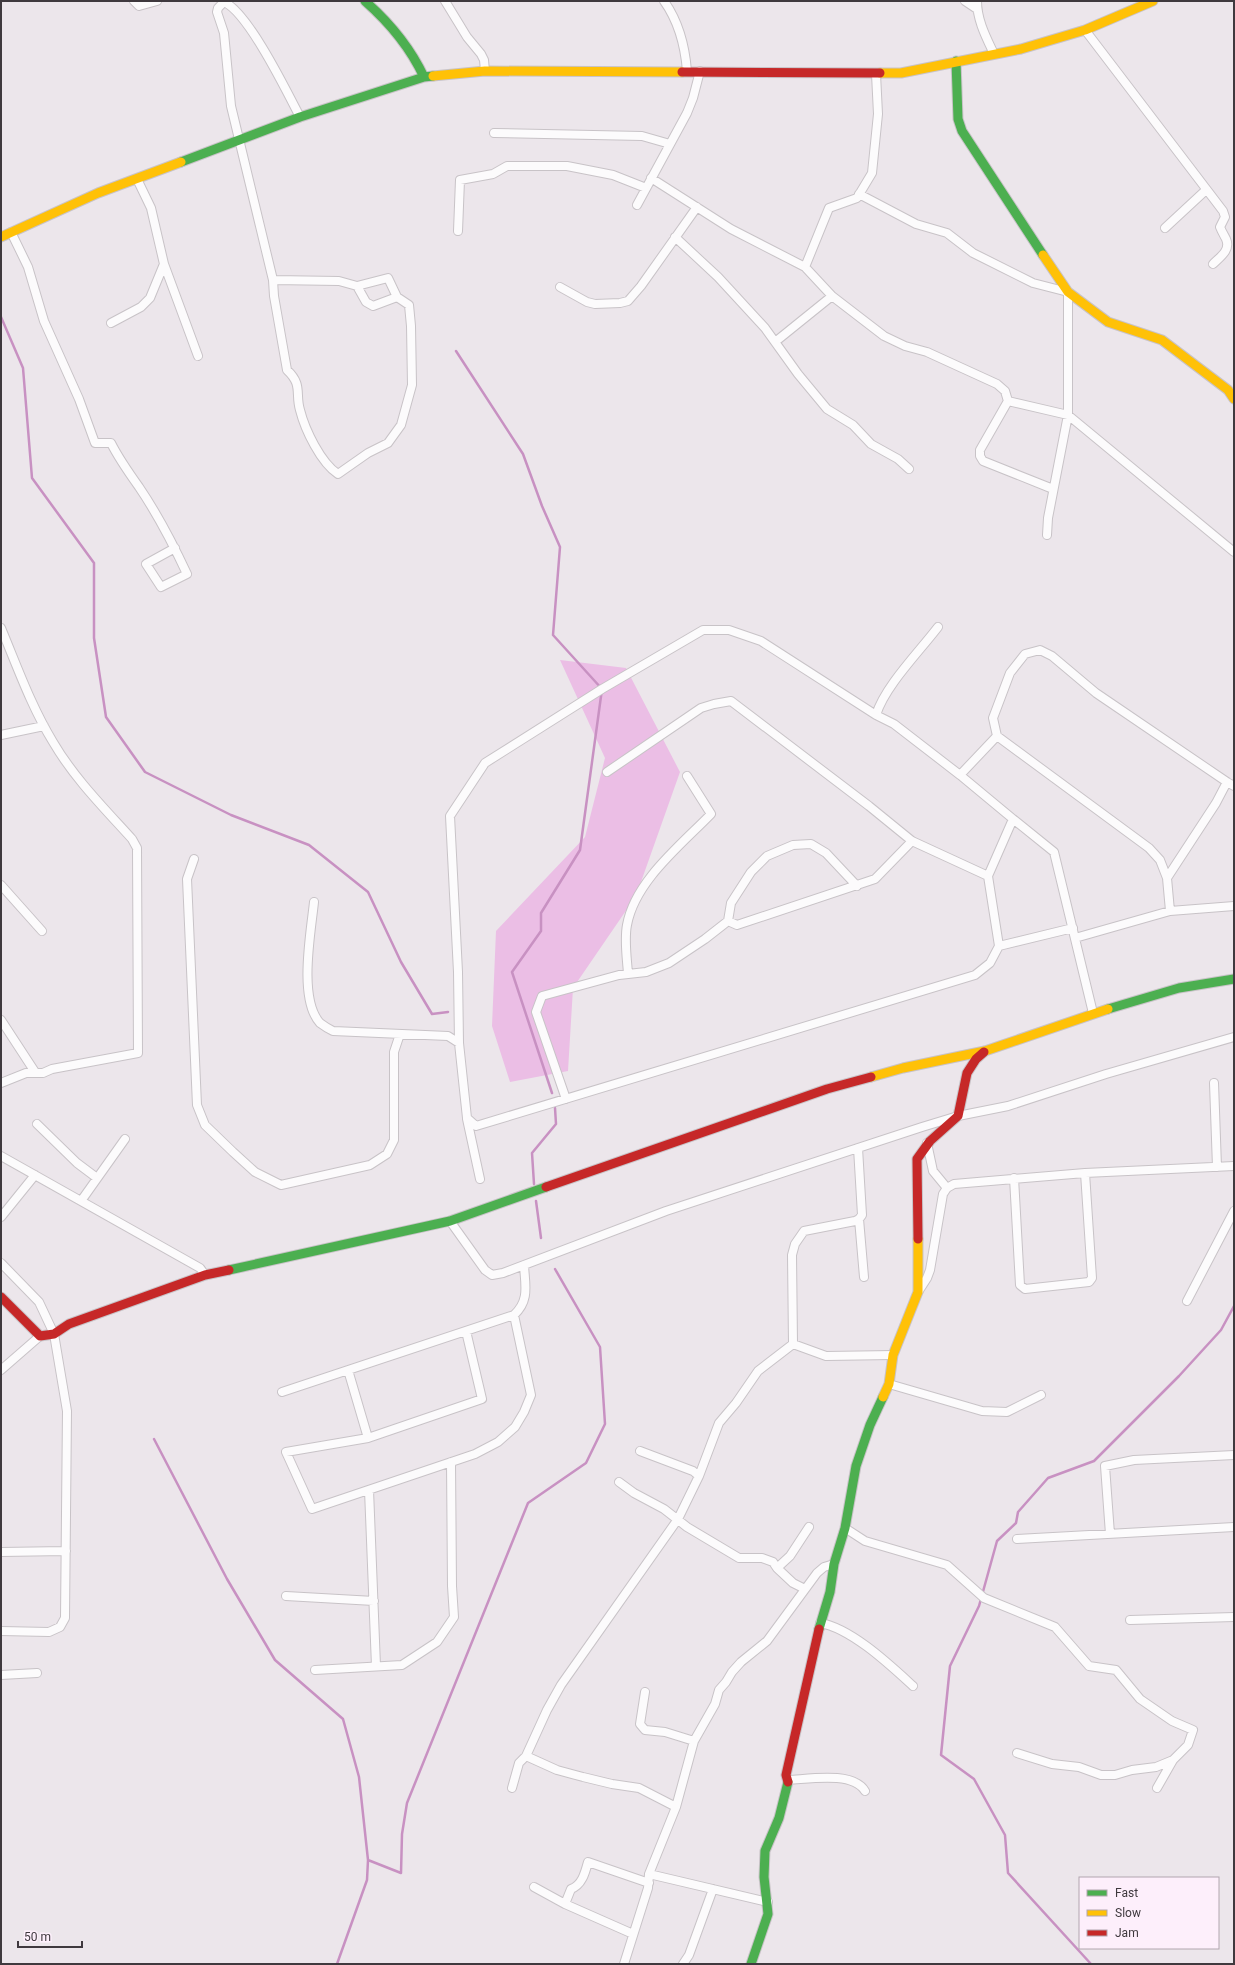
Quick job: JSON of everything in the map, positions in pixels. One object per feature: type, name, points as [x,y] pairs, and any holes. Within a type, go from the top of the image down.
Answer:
[{"type":"street","points":[[134,1],[139,6],[156,1]]},
{"type":"street","points":[[365,1],[404,40],[413,53],[424,78]]},
{"type":"street","points":[[445,1],[467,37],[481,54],[484,60],[485,71]]},
{"type":"street","points":[[664,1],[676,21],[682,36],[687,71]]},
{"type":"street","points":[[965,1],[977,5],[982,28],[994,54]]},
{"type":"street","points":[[1,237],[84,200],[300,116],[424,78],[485,71],[700,71],[876,74],[906,72],[1021,49],[1085,30],[1153,1]]},
{"type":"street","points":[[273,280],[339,281],[357,286],[388,278],[397,297],[409,305],[412,326],[412,385],[401,425],[388,444],[368,453],[338,474],[329,468],[318,450],[299,410],[299,388],[295,378],[287,370],[274,296],[273,280],[231,106],[224,33],[216,4],[224,2],[229,4],[243,20],[274,66],[300,116]]},
{"type":"street","points":[[1085,30],[1225,217],[1220,227],[1227,242],[1227,247],[1225,252],[1213,264]]},
{"type":"street","points":[[956,61],[958,119],[962,131],[1068,292],[1108,322],[1162,340],[1228,390],[1234,399]]},
{"type":"street","points":[[636,205],[691,106],[700,71]]},
{"type":"street","points":[[805,267],[829,208],[852,201],[859,194],[874,170],[878,114],[876,74]]},
{"type":"street","points":[[494,133],[642,136],[670,144]]},
{"type":"street","points":[[458,231],[460,180],[494,174],[507,166],[567,166],[613,175],[646,188]]},
{"type":"street","points":[[651,178],[731,229],[805,267],[832,296],[884,336],[905,346],[927,352],[997,384],[1005,391],[1008,401],[980,450],[980,456],[983,462],[1053,489]]},
{"type":"street","points":[[137,179],[151,208],[164,264],[198,356]]},
{"type":"street","points":[[1165,228],[1206,190]]},
{"type":"street","points":[[859,194],[916,224],[947,233],[970,250],[1033,282],[1068,292]]},
{"type":"street","points":[[560,287],[587,302],[595,304],[620,303],[628,301],[641,286],[697,207]]},
{"type":"street","points":[[11,232],[28,267],[44,321],[79,399],[94,443],[111,444],[124,467],[139,487],[175,548],[187,574],[161,587],[146,564],[175,548]]},
{"type":"street","points":[[675,237],[718,277],[765,328],[827,409],[853,425],[871,444],[898,459],[909,470]]},
{"type":"street","points":[[111,323],[141,307],[150,298],[164,264]]},
{"type":"street","points":[[357,286],[366,302],[373,306],[397,297]]},
{"type":"street","points":[[1047,535],[1053,489],[1068,415],[1068,292]]},
{"type":"street","points":[[775,342],[832,296]]},
{"type":"street","points":[[1008,401],[1068,415],[1234,552]]},
{"type":"street","points":[[876,715],[879,704],[888,691],[938,627]]},
{"type":"street","points":[[1,628],[35,709],[44,726],[74,774],[132,839],[137,848],[138,1053],[52,1069],[43,1073],[35,1072],[14,1077],[1,1083]]},
{"type":"street","points":[[480,1179],[467,1118],[459,1042],[458,972],[450,816],[484,763],[602,689],[703,630],[729,630],[761,641],[876,715],[894,724],[960,775],[1054,852],[1093,1013]]},
{"type":"street","points":[[1167,878],[1230,784],[1096,693],[1052,656],[1040,650],[1025,654],[1010,673],[993,718],[997,736],[1149,848],[1160,860],[1167,878],[1170,911]]},
{"type":"street","points":[[607,772],[701,708],[731,701],[869,806],[912,841],[988,876]]},
{"type":"street","points":[[1,735],[44,726]]},
{"type":"street","points":[[960,775],[997,736]]},
{"type":"street","points":[[628,974],[627,925],[636,896],[655,871],[711,814],[687,776]]},
{"type":"street","points":[[467,1118],[476,1126],[975,975],[990,963],[999,946],[988,876],[1013,819]]},
{"type":"street","points":[[728,921],[736,925],[875,880],[912,841]]},
{"type":"street","points":[[566,1099],[536,1012],[542,996],[628,974],[646,972],[668,963],[705,940],[728,921],[731,903],[751,872],[767,856],[793,845],[812,844],[826,853],[857,886]]},
{"type":"street","points":[[194,859],[187,879],[197,1105],[205,1125],[255,1172],[281,1185],[370,1165],[387,1154],[394,1140],[394,1052],[400,1034]]},
{"type":"street","points":[[1,885],[42,931]]},
{"type":"street","points":[[314,902],[307,981],[310,1005],[320,1022],[333,1031],[448,1036],[459,1042]]},
{"type":"street","points":[[1075,938],[1170,911],[1234,906]]},
{"type":"street","points":[[999,946],[1073,928]]},
{"type":"street","points":[[1,1370],[40,1336],[54,1334],[69,1324],[206,1275],[450,1221],[827,1089],[903,1068],[985,1051],[1093,1013],[1179,988],[1234,979]]},
{"type":"street","points":[[1,1020],[35,1072]]},
{"type":"street","points":[[450,1221],[485,1270],[492,1275],[503,1273],[666,1211],[858,1148],[958,1116],[1008,1106],[1106,1074],[1234,1037]]},
{"type":"street","points":[[918,1292],[917,1159],[927,1143],[958,1116],[964,1077],[972,1062],[985,1051]]},
{"type":"street","points":[[1214,1083],[1217,1167]]},
{"type":"street","points":[[36,1124],[77,1163],[97,1178]]},
{"type":"street","points":[[81,1201],[125,1139]]},
{"type":"street","points":[[927,1143],[933,1171],[947,1188]]},
{"type":"street","points":[[858,1148],[862,1215],[859,1219],[864,1277]]},
{"type":"street","points":[[2,1160],[35,1175],[200,1268],[206,1275]]},
{"type":"street","points":[[751,1964],[768,1914],[768,1902],[764,1877],[765,1851],[780,1818],[789,1780],[786,1775],[820,1623],[830,1592],[834,1564],[845,1528],[856,1466],[870,1425],[889,1384],[893,1355],[918,1292],[930,1270],[943,1194],[947,1188],[954,1184],[1014,1178],[1234,1166]]},
{"type":"street","points":[[1014,1178],[1020,1284],[1025,1289],[1089,1282],[1092,1278],[1085,1173]]},
{"type":"street","points":[[1,1217],[35,1175]]},
{"type":"street","points":[[1187,1300],[1234,1211]]},
{"type":"street","points":[[793,1344],[792,1255],[795,1244],[804,1231],[859,1219]]},
{"type":"street","points":[[1,1263],[39,1302],[54,1334],[66,1412],[65,1618],[60,1627],[49,1632],[1,1632]]},
{"type":"street","points":[[282,1392],[514,1315],[521,1308],[526,1299],[524,1265]]},
{"type":"street","points":[[1,1297],[40,1336]]},
{"type":"street","points":[[466,1331],[482,1399],[368,1438],[286,1452],[312,1509],[475,1454],[498,1442],[515,1427],[524,1412],[531,1395],[514,1315]]},
{"type":"street","points":[[793,1344],[826,1356],[893,1355]]},
{"type":"street","points":[[512,1788],[520,1763],[526,1756],[561,1684],[678,1519],[699,1476],[719,1423],[736,1403],[758,1371],[793,1344]]},
{"type":"street","points":[[348,1370],[368,1438]]},
{"type":"street","points":[[889,1384],[982,1411],[1007,1412],[1041,1395]]},
{"type":"street","points":[[640,1451],[694,1472],[699,1476]]},
{"type":"street","points":[[1110,1534],[1105,1466],[1134,1460],[1234,1455]]},
{"type":"street","points":[[315,1670],[402,1665],[437,1642],[454,1617],[452,1586],[451,1462]]},
{"type":"street","points":[[619,1482],[634,1493],[664,1508],[687,1527],[739,1558],[762,1558],[773,1562],[776,1568],[793,1583],[805,1589]]},
{"type":"street","points":[[369,1490],[376,1666]]},
{"type":"street","points":[[776,1568],[790,1556],[809,1527]]},
{"type":"street","points":[[1017,1539],[1234,1527]]},
{"type":"street","points":[[845,1528],[865,1541],[946,1565],[984,1598],[1055,1627],[1089,1666],[1116,1670],[1140,1699],[1172,1720],[1193,1730],[1188,1746],[1173,1760],[1157,1788]]},
{"type":"street","points":[[1,1552],[66,1551]]},
{"type":"street","points":[[624,1964],[649,1883],[649,1874],[676,1807],[694,1741],[715,1704],[719,1690],[741,1662],[767,1641],[805,1589],[824,1567],[834,1564]]},
{"type":"street","points":[[286,1596],[374,1601]]},
{"type":"street","points":[[1130,1620],[1234,1617]]},
{"type":"street","points":[[820,1623],[834,1626],[856,1639],[886,1661],[913,1686]]},
{"type":"street","points":[[1,1675],[37,1673]]},
{"type":"street","points":[[645,1692],[640,1724],[641,1727],[645,1730],[665,1732],[694,1741]]},
{"type":"street","points":[[1017,1753],[1052,1764],[1079,1767],[1100,1775],[1115,1775],[1132,1770],[1156,1767],[1173,1760]]},
{"type":"street","points":[[526,1756],[558,1770],[582,1777],[639,1788],[676,1807]]},
{"type":"street","points":[[789,1780],[844,1778],[860,1785],[865,1791]]},
{"type":"street","points":[[565,1904],[571,1889],[578,1886],[583,1877],[588,1862],[649,1883]]},
{"type":"street","points":[[649,1874],[768,1902]]},
{"type":"street","points":[[534,1887],[565,1904],[633,1934]]},
{"type":"street","points":[[683,1964],[689,1955],[713,1889]]},
{"type":"shaded area","points":[[560,660],[626,668],[680,772],[636,896],[573,988],[568,1071],[510,1082],[492,1026],[496,931],[585,837],[605,758]]},
{"type":"waterway","points":[[1,317],[23,368],[32,478],[94,563],[94,638],[106,717],[145,772],[231,815],[309,845],[368,892],[401,962],[432,1014],[448,1012]]},
{"type":"waterway","points":[[456,351],[523,454],[542,506],[560,547],[553,635],[602,689],[580,850],[541,913],[541,931],[512,972],[552,1093]]},
{"type":"waterway","points":[[534,1184],[532,1153],[556,1124],[555,1108]]},
{"type":"waterway","points":[[536,1201],[541,1238]]},
{"type":"waterway","points":[[337,1964],[367,1880],[368,1860],[401,1873],[402,1834],[407,1803],[528,1503],[586,1463],[605,1424],[600,1347],[555,1269]]},
{"type":"waterway","points":[[1091,1964],[1008,1873],[1005,1835],[974,1779],[941,1755],[950,1666],[979,1606],[997,1541],[1016,1523],[1018,1512],[1048,1478],[1094,1461],[1179,1376],[1221,1330],[1234,1306]]},
{"type":"waterway","points":[[154,1439],[227,1579],[275,1660],[343,1719],[359,1777],[368,1860]]},
{"type":"traffic: fast","points":[[365,1],[399,36],[424,77]]},
{"type":"traffic: fast","points":[[956,61],[958,119],[962,131],[1043,255]]},
{"type":"traffic: fast","points":[[181,162],[300,117],[424,77],[433,76]]},
{"type":"traffic: fast","points":[[1108,1009],[1179,988],[1234,979]]},
{"type":"traffic: fast","points":[[229,1270],[450,1221],[546,1187]]},
{"type":"traffic: fast","points":[[819,1629],[830,1592],[834,1564],[845,1528],[856,1466],[870,1425],[883,1397]]},
{"type":"traffic: fast","points":[[751,1964],[768,1914],[764,1877],[765,1851],[779,1818],[788,1782]]},
{"type":"traffic: slow","points":[[880,73],[901,73],[1021,49],[1085,30],[1153,1]]},
{"type":"traffic: slow","points":[[433,76],[485,71],[682,72]]},
{"type":"traffic: slow","points":[[1,237],[98,193],[181,162]]},
{"type":"traffic: slow","points":[[1043,255],[1068,292],[1108,322],[1162,340],[1228,390],[1234,399]]},
{"type":"traffic: slow","points":[[871,1077],[903,1068],[985,1051],[1108,1009]]},
{"type":"traffic: slow","points":[[883,1397],[889,1384],[893,1355],[918,1292],[918,1239]]},
{"type":"traffic: jam","points":[[682,72],[880,73]]},
{"type":"traffic: jam","points":[[918,1239],[917,1159],[930,1141],[958,1116],[967,1073],[976,1059],[984,1052]]},
{"type":"traffic: jam","points":[[546,1187],[827,1089],[871,1077]]},
{"type":"traffic: jam","points":[[1,1297],[40,1336],[54,1334],[69,1324],[205,1275],[229,1270]]},
{"type":"traffic: jam","points":[[788,1782],[786,1775],[819,1629]]}]
